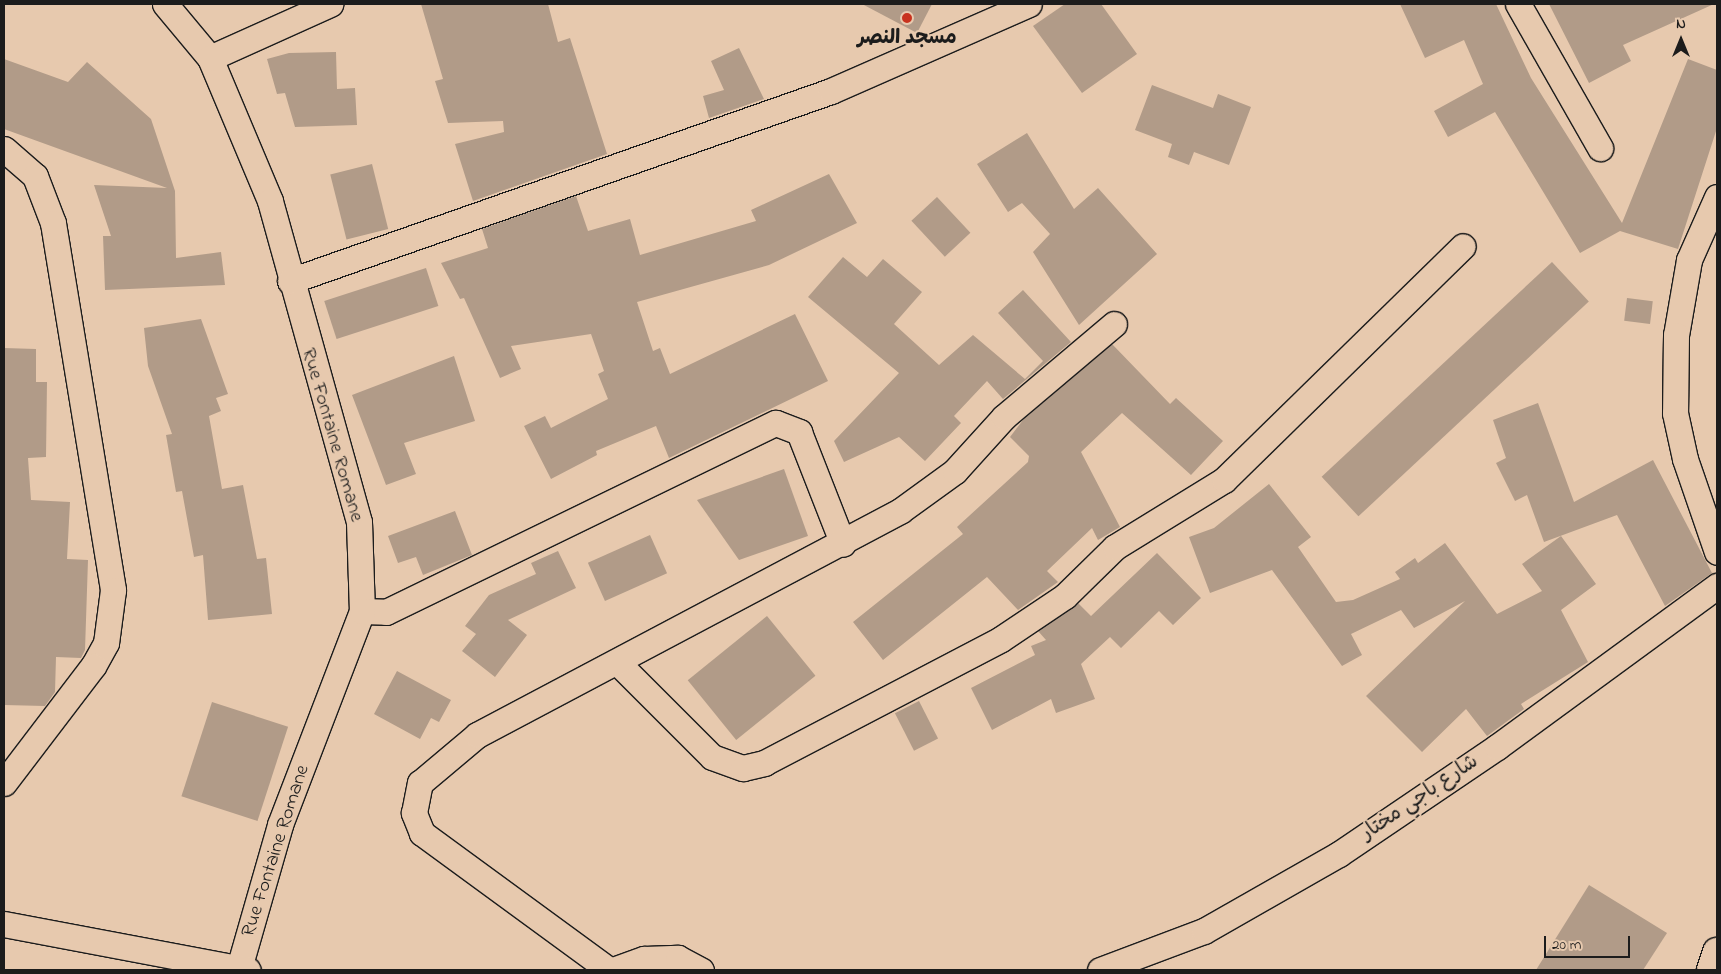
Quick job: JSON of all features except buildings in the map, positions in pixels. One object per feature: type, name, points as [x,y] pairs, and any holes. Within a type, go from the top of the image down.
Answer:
[{"type":"street","name":"Rue Fontaine Romane","points":[[165,4],[210,58],[270,201],[290,282],[359,522],[362,612],[280,825],[243,969]]},
{"type":"street","points":[[210,58],[330,4]]},
{"type":"street","points":[[290,282],[831,91],[1029,4]]},
{"type":"street","points":[[1518,4],[1600,148]]},
{"type":"street","points":[[4,149],[35,176],[53,223],[113,590],[108,634],[93,666],[4,783]]},
{"type":"street","points":[[1717,197],[1689,260],[1676,335],[1675,413],[1685,459],[1717,552]]},
{"type":"street","points":[[617,662],[712,757],[743,768],[764,762],[1001,639],[1064,596],[1115,547],[1224,480],[1463,246]]},
{"type":"street","points":[[701,970],[678,958],[644,959],[611,970],[422,832],[414,803],[427,775],[477,735],[843,544],[955,471],[1004,417],[1114,324]]},
{"type":"street","points":[[362,612],[386,612],[776,424],[799,432],[843,544]]},
{"type":"street","name":"شارع باجي مختار","points":[[1100,970],[1204,931],[1339,854],[1497,747],[1717,586]]},
{"type":"street","points":[[4,924],[243,969]]},
{"type":"street","points":[[1710,970],[1717,952]]},
{"type":"place","name":"مسجد النصر","points":[[907,18]]}]
